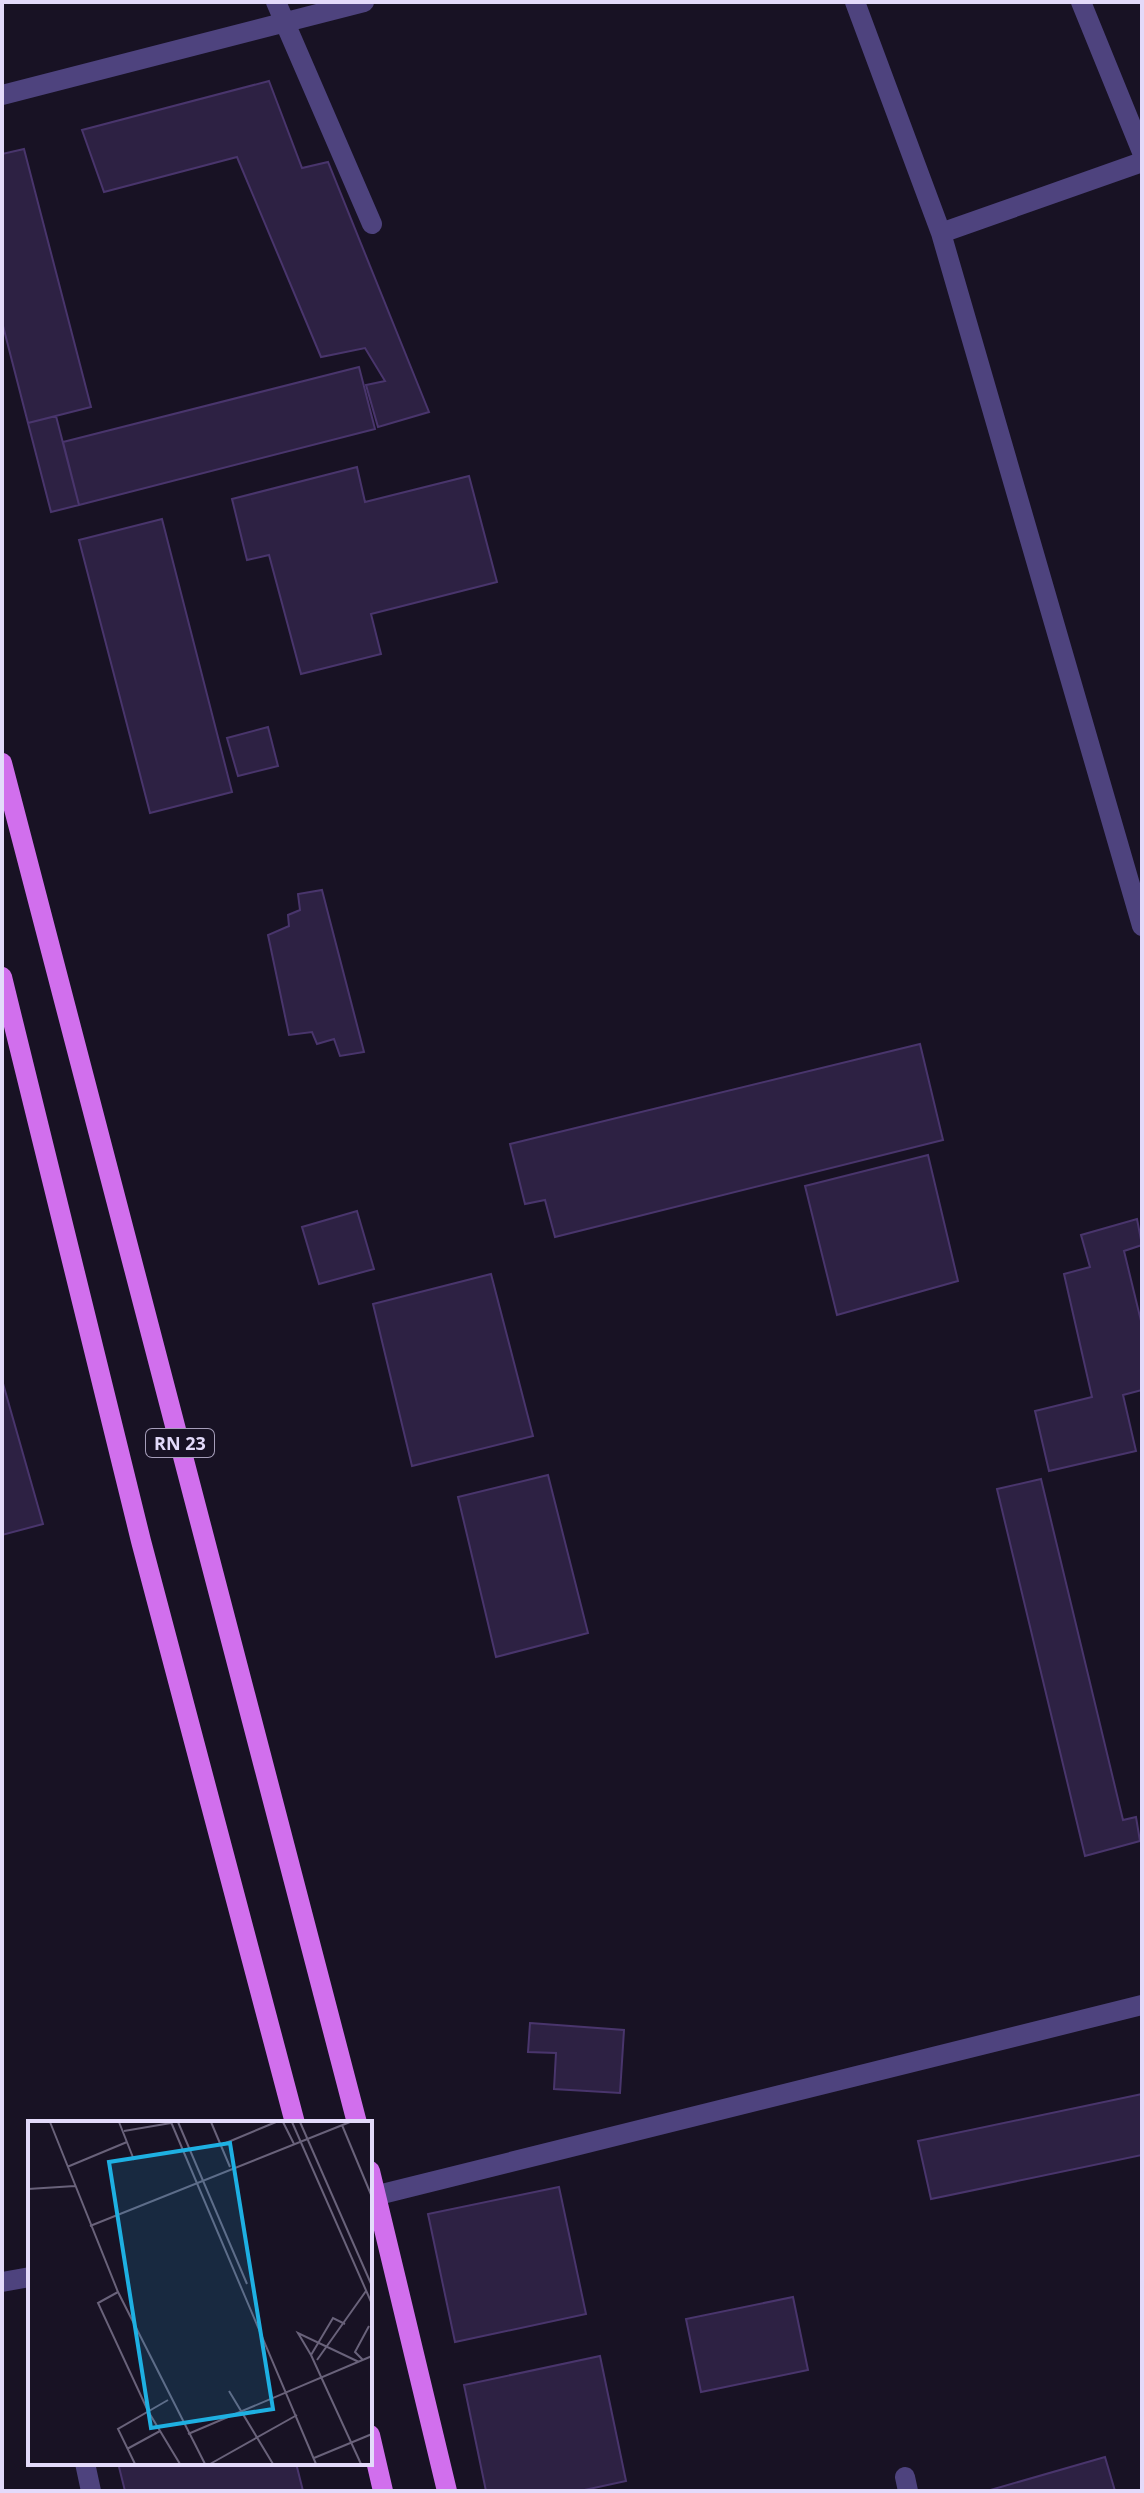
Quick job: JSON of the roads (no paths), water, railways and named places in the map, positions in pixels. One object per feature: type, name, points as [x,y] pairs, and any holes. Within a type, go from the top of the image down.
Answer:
[{"type":"main road","name":"RN 23","points":[[2,763],[356,2121]]},
{"type":"main road","name":"RN 23","points":[[2,977],[141,1541],[294,2121]]},
{"type":"main road","points":[[373,2196],[447,2491]]},
{"type":"main road","points":[[372,2444],[383,2491]]},
{"type":"street","points":[[276,2],[372,224]]},
{"type":"street","points":[[2,95],[364,2]]},
{"type":"street","points":[[855,2],[941,233],[1142,926]]},
{"type":"street","points":[[1081,2],[1142,152]]},
{"type":"street","points":[[941,233],[1142,162]]},
{"type":"street","points":[[373,2196],[1142,2005]]},
{"type":"street","points":[[2,2282],[28,2277]]},
{"type":"street","points":[[84,2490],[85,2465]]}]
